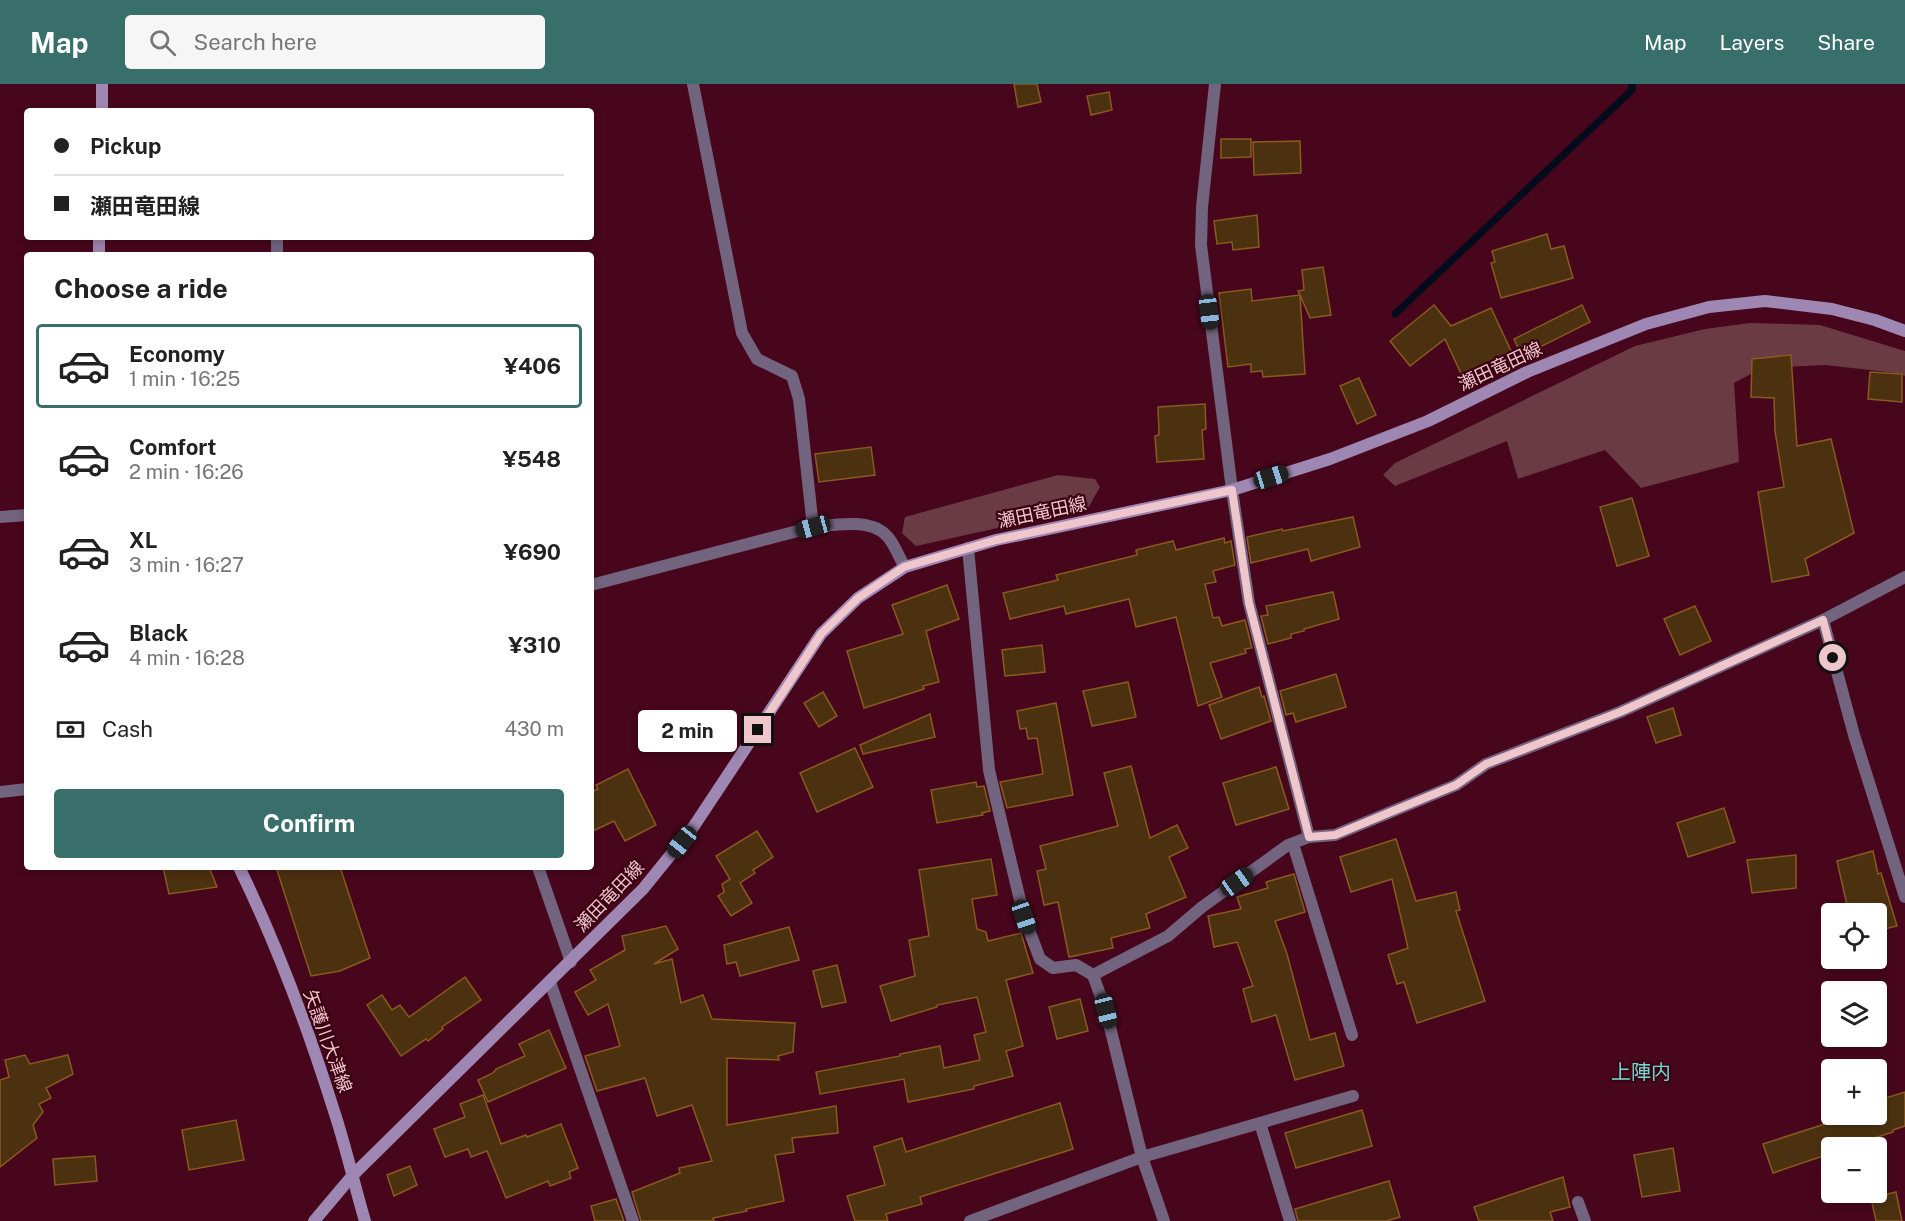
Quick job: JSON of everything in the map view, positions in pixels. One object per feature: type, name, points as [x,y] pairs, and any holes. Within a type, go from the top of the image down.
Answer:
[{"type":"main road","points":[[102,84],[102,108]]},
{"type":"main road","name":"瀬田竜田線","points":[[352,1176],[643,889],[694,826],[821,634],[858,598],[904,567],[996,540],[1232,490],[1330,459],[1428,421],[1537,367],[1646,324],[1709,307],[1765,301],[1832,309],[1875,320],[1905,331]]},
{"type":"main road","name":"矢護川大津線","points":[[240,870],[257,904],[297,1005],[335,1112],[365,1221]]},
{"type":"main road","points":[[314,1221],[352,1176]]},
{"type":"street","points":[[693,84],[742,333],[757,359],[792,376],[799,399],[813,527]]},
{"type":"street","points":[[1215,84],[1202,207],[1201,245],[1232,490],[1249,603],[1309,837]]},
{"type":"street","points":[[0,517],[24,515]]},
{"type":"street","points":[[594,584],[813,527],[862,523],[886,534],[904,567]]},
{"type":"street","points":[[968,548],[989,770],[1024,917],[1040,959],[1053,968],[1076,965],[1093,975],[1106,1011],[1142,1157],[1164,1221]]},
{"type":"street","points":[[1093,975],[1168,936],[1202,907],[1293,844],[1309,837],[1335,835],[1456,785],[1486,764],[1620,712],[1823,620],[1905,576]]},
{"type":"street","points":[[1823,620],[1854,735],[1905,897]]},
{"type":"street","points":[[0,792],[24,789]]},
{"type":"street","points":[[1293,844],[1352,1035]]},
{"type":"street","points":[[539,870],[571,962]]},
{"type":"street","points":[[550,982],[633,1221]]},
{"type":"street","points":[[970,1221],[1142,1157],[1353,1096]]},
{"type":"street","points":[[1260,1123],[1290,1221]]},
{"type":"street","points":[[1578,1202],[1585,1221]]},
{"type":"shaded area","points":[[1750,323],[1820,325],[1905,351],[1905,376],[1897,373],[1825,365],[1762,368],[1734,383],[1739,462],[1641,488],[1605,450],[1518,479],[1507,441],[1395,486],[1383,475],[1395,463],[1635,346],[1705,329]]},
{"type":"shaded area","points":[[1058,475],[1095,479],[1100,487],[1088,508],[916,546],[902,533],[905,517]]},
{"type":"building","points":[[1014,84],[1037,84],[1041,102],[1018,107]]},
{"type":"building","points":[[1109,92],[1112,110],[1091,115],[1087,96]]},
{"type":"building","points":[[1221,139],[1251,139],[1251,157],[1221,158]]},
{"type":"building","points":[[1300,141],[1301,173],[1254,175],[1253,142]]},
{"type":"building","points":[[1257,215],[1259,247],[1233,250],[1232,242],[1217,244],[1214,221]]},
{"type":"building","points":[[1547,234],[1551,249],[1564,246],[1573,278],[1501,298],[1491,263],[1495,262],[1492,251]]},
{"type":"building","points":[[1323,267],[1331,315],[1310,318],[1298,291],[1304,290],[1302,270]]},
{"type":"building","points":[[1251,289],[1252,301],[1300,295],[1305,374],[1263,377],[1262,371],[1251,372],[1251,364],[1228,367],[1219,293]]},
{"type":"building","points":[[1434,305],[1451,326],[1491,308],[1513,355],[1463,378],[1445,339],[1410,366],[1390,341]]},
{"type":"building","points":[[1582,305],[1590,322],[1522,356],[1514,339]]},
{"type":"building","points":[[1791,355],[1797,446],[1831,439],[1854,533],[1805,559],[1809,575],[1772,582],[1758,492],[1784,487],[1775,431],[1774,398],[1751,397],[1752,359]]},
{"type":"building","points":[[1870,372],[1902,374],[1902,402],[1868,399]]},
{"type":"building","points":[[1359,378],[1376,415],[1357,424],[1340,386]]},
{"type":"building","points":[[1205,404],[1206,429],[1202,430],[1204,459],[1157,462],[1155,436],[1159,435],[1158,407]]},
{"type":"building","points":[[871,447],[875,475],[819,482],[815,454]]},
{"type":"building","points":[[1632,498],[1649,556],[1617,566],[1600,507]]},
{"type":"building","points":[[1353,517],[1360,547],[1311,561],[1308,549],[1251,563],[1247,537]]},
{"type":"building","points":[[1224,538],[1225,543],[1231,541],[1235,565],[1213,571],[1216,582],[1205,584],[1213,618],[1219,617],[1222,626],[1245,620],[1252,648],[1245,649],[1246,653],[1210,663],[1222,697],[1198,706],[1176,617],[1136,627],[1129,599],[1066,614],[1064,606],[1010,619],[1003,593],[1058,580],[1056,575],[1137,555],[1136,550],[1173,541],[1176,550]]},
{"type":"building","points":[[947,585],[959,619],[926,631],[939,682],[864,708],[847,651],[903,634],[892,605]]},
{"type":"building","points":[[1333,592],[1339,619],[1304,629],[1304,631],[1291,634],[1291,638],[1268,644],[1261,616],[1268,615],[1266,606]]},
{"type":"building","points":[[1695,606],[1711,641],[1680,655],[1664,619]]},
{"type":"building","points":[[1042,645],[1045,672],[1005,676],[1002,650]]},
{"type":"building","points":[[1336,674],[1346,707],[1296,722],[1293,713],[1286,715],[1280,691]]},
{"type":"building","points":[[1128,682],[1136,717],[1092,726],[1083,691]]},
{"type":"building","points":[[1259,687],[1271,721],[1221,739],[1209,705]]},
{"type":"building","points":[[823,692],[837,716],[819,727],[804,703]]},
{"type":"building","points":[[1056,703],[1073,795],[1007,808],[1000,782],[1043,774],[1037,738],[1028,739],[1026,728],[1020,729],[1017,711]]},
{"type":"building","points":[[1673,708],[1681,735],[1656,743],[1647,717]]},
{"type":"building","points":[[930,714],[935,737],[863,754],[860,745]]},
{"type":"building","points":[[855,748],[873,787],[817,812],[800,773]]},
{"type":"building","points":[[1131,766],[1150,838],[1177,825],[1188,848],[1169,857],[1186,897],[1146,914],[1150,928],[1111,938],[1113,948],[1069,957],[1058,902],[1044,905],[1037,871],[1046,869],[1040,846],[1118,826],[1104,773]]},
{"type":"building","points":[[1276,767],[1289,809],[1236,825],[1223,783]]},
{"type":"building","points":[[628,769],[656,825],[625,841],[614,821],[594,831],[594,791],[598,789],[596,785]]},
{"type":"building","points":[[976,782],[977,787],[984,786],[990,811],[982,813],[983,815],[937,823],[931,790]]},
{"type":"building","points":[[1724,808],[1735,842],[1688,857],[1677,823]]},
{"type":"building","points":[[757,831],[773,857],[753,870],[755,873],[740,883],[752,903],[731,916],[718,896],[724,892],[722,884],[730,879],[716,856]]},
{"type":"building","points":[[1396,839],[1416,901],[1456,892],[1460,910],[1456,911],[1485,1001],[1417,1023],[1404,982],[1397,984],[1388,955],[1408,948],[1392,879],[1351,892],[1340,857]]},
{"type":"building","points":[[1873,851],[1878,874],[1881,873],[1897,926],[1887,928],[1887,903],[1847,903],[1837,861]]},
{"type":"building","points":[[1796,855],[1796,888],[1752,893],[1747,860]]},
{"type":"building","points":[[991,859],[997,895],[972,899],[977,929],[986,932],[988,941],[1021,933],[1033,973],[1006,980],[1023,1046],[1006,1051],[1013,1076],[974,1086],[974,1089],[908,1102],[904,1079],[820,1094],[816,1072],[900,1056],[900,1054],[940,1046],[944,1068],[980,1060],[974,1035],[986,1032],[977,997],[937,1005],[937,1007],[891,1021],[880,986],[915,976],[909,940],[929,936],[919,870]]},
{"type":"building","points":[[164,870],[210,870],[217,887],[169,894]]},
{"type":"building","points":[[277,870],[341,870],[370,958],[340,971],[311,976]]},
{"type":"building","points":[[1294,874],[1305,912],[1275,921],[1287,954],[1310,1040],[1335,1033],[1344,1066],[1295,1080],[1276,1015],[1252,1022],[1243,989],[1253,986],[1237,942],[1214,947],[1208,916],[1241,909],[1237,897],[1268,888],[1266,882]]},
{"type":"building","points":[[666,926],[678,949],[654,964],[672,959],[681,1003],[703,995],[712,1019],[795,1023],[793,1052],[778,1056],[779,1060],[727,1058],[727,1125],[836,1106],[838,1133],[792,1138],[794,1152],[775,1155],[784,1201],[713,1218],[714,1221],[641,1221],[632,1192],[680,1173],[679,1168],[712,1161],[692,1105],[657,1116],[645,1078],[597,1091],[585,1056],[620,1046],[608,1004],[588,1015],[575,992],[596,980],[590,970],[625,950],[622,936]]},
{"type":"building","points":[[789,927],[799,960],[740,976],[736,962],[727,964],[724,945]]},
{"type":"building","points":[[837,965],[846,1002],[822,1007],[813,971]]},
{"type":"building","points":[[465,977],[481,1000],[442,1027],[443,1029],[428,1041],[426,1039],[401,1056],[367,1005],[382,995],[392,1010],[400,1005],[409,1017]]},
{"type":"building","points":[[1080,999],[1088,1031],[1057,1039],[1049,1007]]},
{"type":"building","points":[[549,1030],[566,1068],[488,1102],[478,1080],[525,1056],[519,1044]]},
{"type":"building","points":[[25,1055],[30,1064],[68,1055],[73,1074],[46,1088],[51,1098],[39,1104],[43,1112],[33,1125],[37,1138],[0,1167],[0,1080],[9,1077],[5,1060]]},
{"type":"building","points":[[1905,1092],[1905,1126],[1877,1137],[1821,1137],[1821,1157],[1773,1173],[1763,1144],[1822,1125],[1887,1125],[1887,1098]]},
{"type":"building","points":[[483,1095],[501,1144],[561,1124],[578,1168],[569,1172],[571,1178],[550,1186],[548,1181],[506,1198],[487,1151],[471,1157],[468,1149],[445,1157],[434,1129],[465,1117],[460,1104]]},
{"type":"building","points":[[1060,1103],[1073,1149],[920,1197],[922,1204],[886,1214],[888,1221],[855,1221],[847,1196],[885,1185],[874,1147],[902,1138],[906,1152]]},
{"type":"building","points":[[1362,1110],[1372,1146],[1296,1168],[1285,1133]]},
{"type":"building","points":[[236,1120],[244,1160],[189,1170],[182,1130]]},
{"type":"building","points":[[1673,1148],[1680,1191],[1642,1197],[1634,1155]]},
{"type":"building","points":[[95,1156],[97,1181],[55,1185],[53,1159]]},
{"type":"building","points":[[410,1166],[417,1185],[394,1196],[387,1175]]},
{"type":"building","points":[[1563,1177],[1570,1207],[1550,1212],[1553,1221],[1479,1221],[1474,1207]]},
{"type":"building","points":[[1389,1181],[1400,1217],[1387,1221],[1298,1221],[1295,1209]]},
{"type":"building","points":[[1896,1192],[1902,1221],[1876,1221],[1872,1203],[1887,1203],[1887,1194]]},
{"type":"building","points":[[616,1199],[624,1221],[595,1221],[591,1206]]},
{"type":"waterway","points":[[1395,314],[1632,90],[1632,84]]},
{"type":"district","name":"上陣内","points":[[1641,1072]]},
{"type":"route","points":[[758,730],[821,634],[858,598],[904,567],[996,540],[1232,490],[1249,603],[1309,837],[1335,835],[1456,785],[1486,764],[1620,712],[1823,620],[1833,658]]}]
